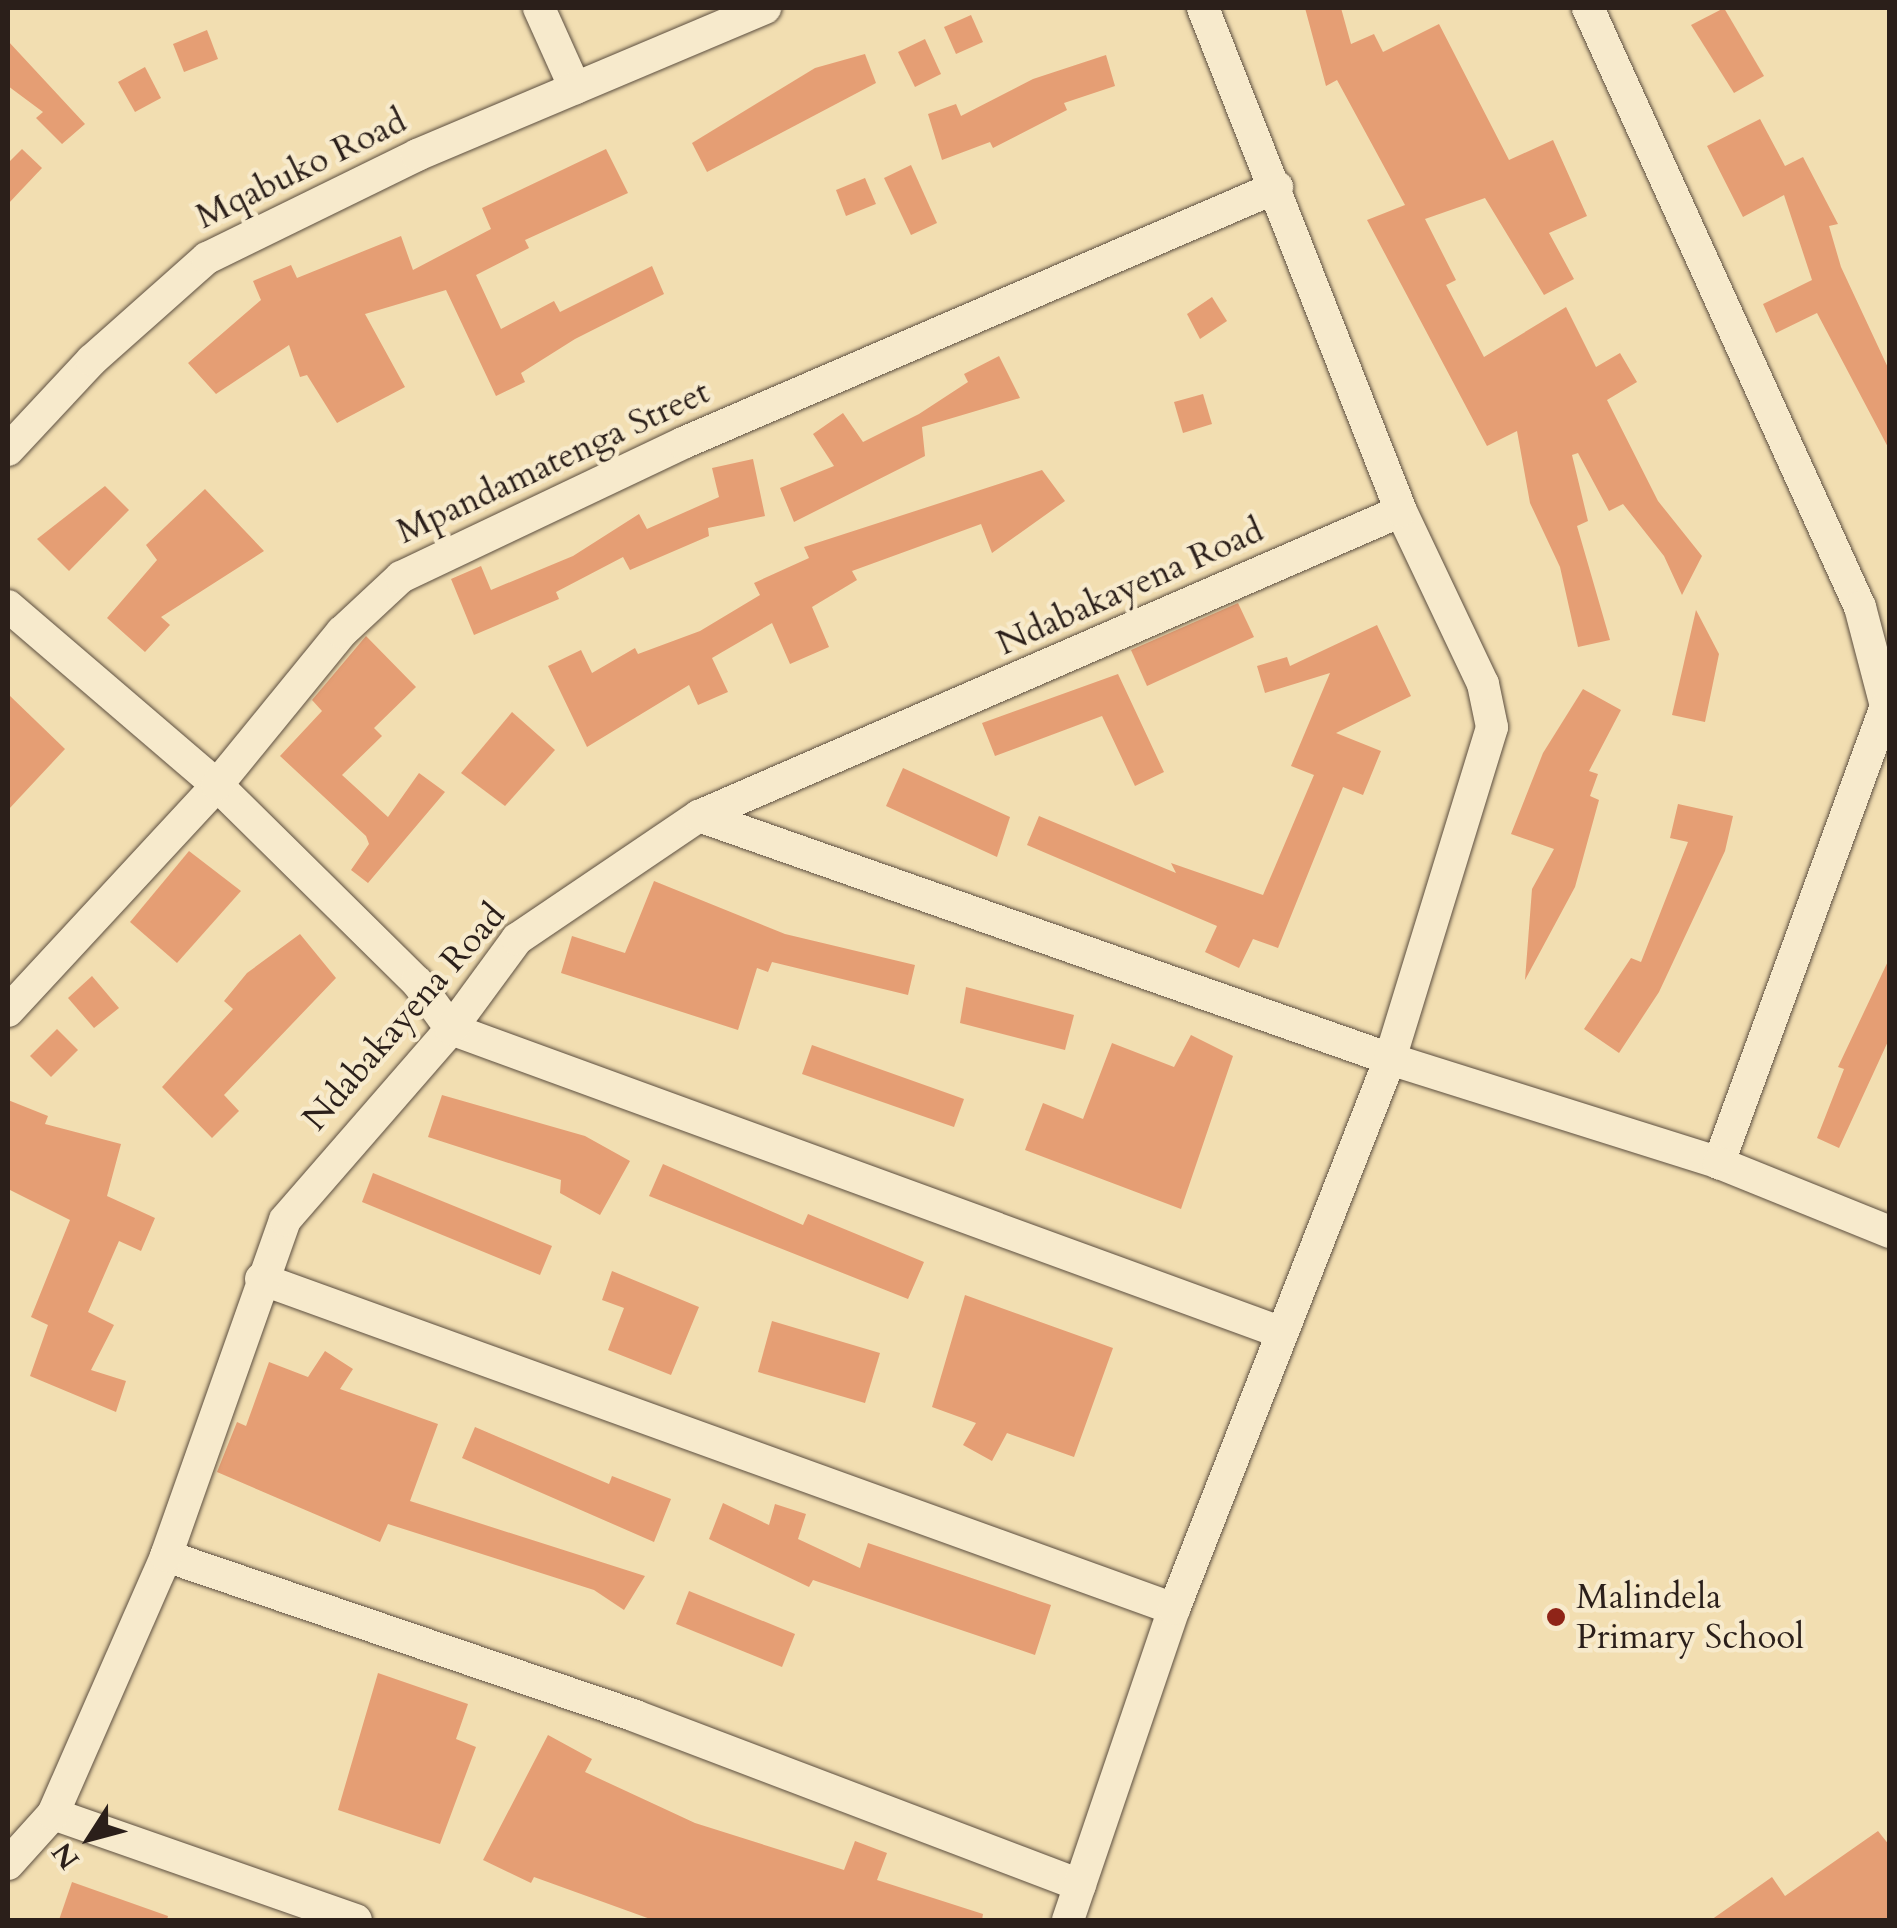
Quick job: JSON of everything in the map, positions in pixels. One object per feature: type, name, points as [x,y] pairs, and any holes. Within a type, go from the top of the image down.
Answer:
[{"type":"street","points":[[539,8],[574,88]]},
{"type":"street","name":"Mqabuko Road","points":[[8,450],[92,360],[207,258],[302,207],[765,8]]},
{"type":"street","points":[[1068,1920],[1174,1610],[1390,1059],[1492,727],[1483,684],[1401,511],[1277,187],[1203,8]]},
{"type":"street","points":[[1588,8],[1860,606],[1886,706],[1720,1163]]},
{"type":"street","name":"Mpandamatenga Street","points":[[8,1011],[217,785],[342,632],[402,577],[443,553],[1277,187]]},
{"type":"street","name":"Ndabakayena Road","points":[[8,1864],[53,1814],[166,1556],[260,1279],[308,1188],[451,1029],[517,939],[699,816],[1401,511]]},
{"type":"street","points":[[8,606],[217,785],[406,972],[451,1029],[1280,1332]]},
{"type":"street","points":[[699,816],[1390,1059],[1720,1163],[1890,1232]]},
{"type":"street","points":[[260,1279],[1174,1610]]},
{"type":"street","points":[[166,1556],[635,1716],[1080,1885]]},
{"type":"street","points":[[53,1814],[356,1920]]},
{"type":"building","points":[[1305,8],[1341,8],[1351,44],[1374,34],[1383,52],[1439,24],[1509,160],[1553,140],[1587,216],[1549,233],[1574,279],[1544,295],[1485,198],[1425,219],[1456,280],[1446,285],[1484,357],[1566,307],[1596,367],[1620,353],[1637,382],[1607,400],[1658,501],[1702,556],[1682,595],[1664,556],[1623,504],[1609,511],[1578,453],[1572,455],[1588,521],[1577,526],[1610,640],[1578,647],[1560,567],[1530,503],[1517,431],[1487,446],[1367,220],[1405,205],[1337,80],[1326,86]]},
{"type":"building","points":[[1724,8],[1764,76],[1734,93],[1691,25]]},
{"type":"building","points":[[971,15],[983,42],[956,54],[944,27]]},
{"type":"building","points":[[207,30],[218,59],[184,72],[173,44]]},
{"type":"building","points":[[925,39],[941,74],[915,87],[898,52]]},
{"type":"building","points":[[8,41],[85,124],[62,144],[36,118],[43,112],[8,86]]},
{"type":"building","points":[[865,54],[876,83],[707,172],[692,143],[815,68]]},
{"type":"building","points":[[1106,55],[1115,86],[1064,103],[1067,110],[993,148],[990,142],[942,160],[928,114],[956,104],[961,116],[1033,79]]},
{"type":"building","points":[[145,67],[161,98],[135,112],[118,82]]},
{"type":"building","points":[[1760,119],[1785,166],[1803,157],[1838,224],[1829,226],[1841,267],[1890,372],[1890,451],[1817,313],[1776,333],[1763,304],[1812,280],[1784,195],[1743,217],[1707,146]]},
{"type":"building","points":[[22,149],[42,168],[8,204],[8,163]]},
{"type":"building","points":[[606,149],[628,193],[525,240],[529,248],[476,275],[501,329],[554,301],[560,312],[652,266],[664,294],[575,339],[521,373],[525,382],[496,396],[446,290],[365,314],[405,387],[337,423],[307,375],[300,377],[289,345],[216,394],[188,363],[261,300],[253,281],[291,265],[297,278],[401,236],[413,270],[491,229],[482,208]]},
{"type":"building","points":[[911,165],[937,223],[911,235],[884,178]]},
{"type":"building","points":[[865,178],[876,204],[846,216],[836,190]]},
{"type":"building","points":[[1212,297],[1227,321],[1200,339],[1187,314]]},
{"type":"building","points":[[999,356],[1020,398],[922,427],[925,456],[794,522],[780,488],[834,466],[813,434],[843,413],[863,442],[919,414],[968,382],[964,374]]},
{"type":"building","points":[[1203,394],[1212,424],[1183,433],[1174,402]]},
{"type":"building","points":[[753,459],[765,516],[708,528],[709,536],[630,570],[623,557],[556,592],[559,599],[474,635],[451,579],[481,566],[491,590],[573,556],[639,514],[647,529],[719,497],[712,468]]},
{"type":"building","points":[[1042,470],[1065,501],[992,553],[981,524],[852,571],[857,580],[812,607],[829,647],[790,664],[772,623],[712,658],[728,692],[698,705],[689,685],[587,747],[548,666],[581,650],[592,673],[635,648],[638,654],[700,631],[760,595],[754,583],[809,558],[804,547]]},
{"type":"building","points":[[105,486],[129,510],[69,571],[37,539]]},
{"type":"building","points":[[205,489],[264,551],[161,617],[170,625],[145,652],[107,618],[157,560],[146,545]]},
{"type":"building","points":[[1238,603],[1254,637],[1147,686],[1131,650]]},
{"type":"building","points":[[1696,610],[1719,654],[1705,722],[1672,715]]},
{"type":"building","points":[[1377,625],[1411,696],[1336,733],[1381,751],[1363,795],[1343,787],[1278,948],[1253,939],[1239,968],[1205,952],[1217,926],[1027,845],[1039,816],[1176,873],[1171,863],[1263,895],[1314,775],[1291,766],[1330,673],[1265,693],[1257,666],[1287,657],[1290,666]]},
{"type":"building","points":[[366,636],[416,687],[374,728],[382,736],[342,775],[388,817],[419,773],[445,792],[368,883],[351,870],[369,844],[366,836],[280,756],[322,711],[312,700]]},
{"type":"building","points":[[1118,674],[1164,772],[1135,786],[1102,716],[995,756],[982,723]]},
{"type":"building","points":[[1583,689],[1621,710],[1589,771],[1598,774],[1590,796],[1599,800],[1575,887],[1525,980],[1532,889],[1554,849],[1511,834],[1543,753]]},
{"type":"building","points":[[8,694],[65,749],[8,810]]},
{"type":"building","points":[[512,712],[555,750],[505,806],[461,773]]},
{"type":"building","points":[[903,768],[1010,817],[997,857],[886,806]]},
{"type":"building","points":[[1678,804],[1733,816],[1725,851],[1659,992],[1619,1053],[1584,1029],[1631,958],[1641,962],[1688,842],[1670,838]]},
{"type":"building","points":[[189,851],[241,891],[177,963],[130,922]]},
{"type":"building","points":[[654,881],[785,934],[915,965],[908,995],[772,962],[768,972],[757,968],[738,1030],[561,973],[572,936],[625,953]]},
{"type":"building","points":[[300,934],[336,978],[224,1095],[239,1111],[212,1138],[162,1087],[233,1009],[224,1001],[247,973]]},
{"type":"building","points":[[1890,957],[1890,1037],[1839,1148],[1817,1138],[1844,1069],[1838,1067]]},
{"type":"building","points":[[92,976],[119,1008],[94,1028],[68,998]]},
{"type":"building","points":[[966,987],[1074,1015],[1065,1050],[960,1023]]},
{"type":"building","points":[[57,1029],[78,1050],[51,1077],[30,1056]]},
{"type":"building","points":[[1191,1035],[1233,1056],[1181,1209],[1025,1150],[1043,1103],[1083,1119],[1112,1043],[1174,1067]]},
{"type":"building","points":[[812,1045],[964,1099],[954,1127],[802,1074]]},
{"type":"building","points":[[442,1095],[585,1136],[630,1161],[600,1215],[560,1193],[561,1180],[428,1137]]},
{"type":"building","points":[[8,1100],[48,1116],[45,1124],[121,1144],[107,1196],[155,1218],[141,1251],[119,1241],[88,1312],[114,1325],[91,1370],[126,1381],[116,1412],[30,1376],[48,1325],[31,1317],[70,1220],[8,1189]]},
{"type":"building","points":[[663,1164],[803,1225],[808,1214],[924,1262],[908,1299],[649,1196]]},
{"type":"building","points":[[373,1173],[552,1246],[540,1275],[362,1202]]},
{"type":"building","points":[[612,1271],[699,1307],[671,1375],[608,1350],[624,1308],[602,1300]]},
{"type":"building","points":[[965,1295],[1113,1348],[1074,1457],[1007,1433],[992,1461],[963,1445],[976,1423],[932,1407]]},
{"type":"building","points":[[772,1321],[880,1353],[865,1403],[758,1372]]},
{"type":"building","points":[[325,1351],[353,1369],[340,1389],[438,1424],[410,1501],[645,1576],[624,1610],[594,1590],[388,1524],[380,1542],[217,1472],[237,1422],[246,1426],[269,1362],[308,1377]]},
{"type":"building","points":[[475,1427],[609,1484],[612,1476],[671,1499],[654,1542],[462,1458]]},
{"type":"building","points":[[723,1503],[769,1525],[775,1504],[806,1514],[798,1539],[860,1568],[868,1543],[1051,1605],[1035,1655],[813,1580],[809,1587],[709,1539]]},
{"type":"building","points":[[689,1591],[795,1634],[782,1667],[676,1624]]},
{"type":"building","points":[[378,1673],[468,1704],[456,1739],[476,1747],[440,1844],[338,1810]]},
{"type":"building","points":[[548,1735],[592,1759],[585,1772],[695,1823],[844,1870],[855,1841],[887,1853],[877,1880],[983,1914],[982,1920],[653,1920],[534,1877],[531,1883],[483,1860]]},
{"type":"building","points":[[1878,1831],[1890,1846],[1890,1920],[1711,1920],[1772,1877],[1785,1896]]},
{"type":"building","points":[[72,1882],[168,1916],[167,1920],[59,1920]]},
{"type":"place","name":"Malindela Primary School","points":[[1556,1617]]}]
